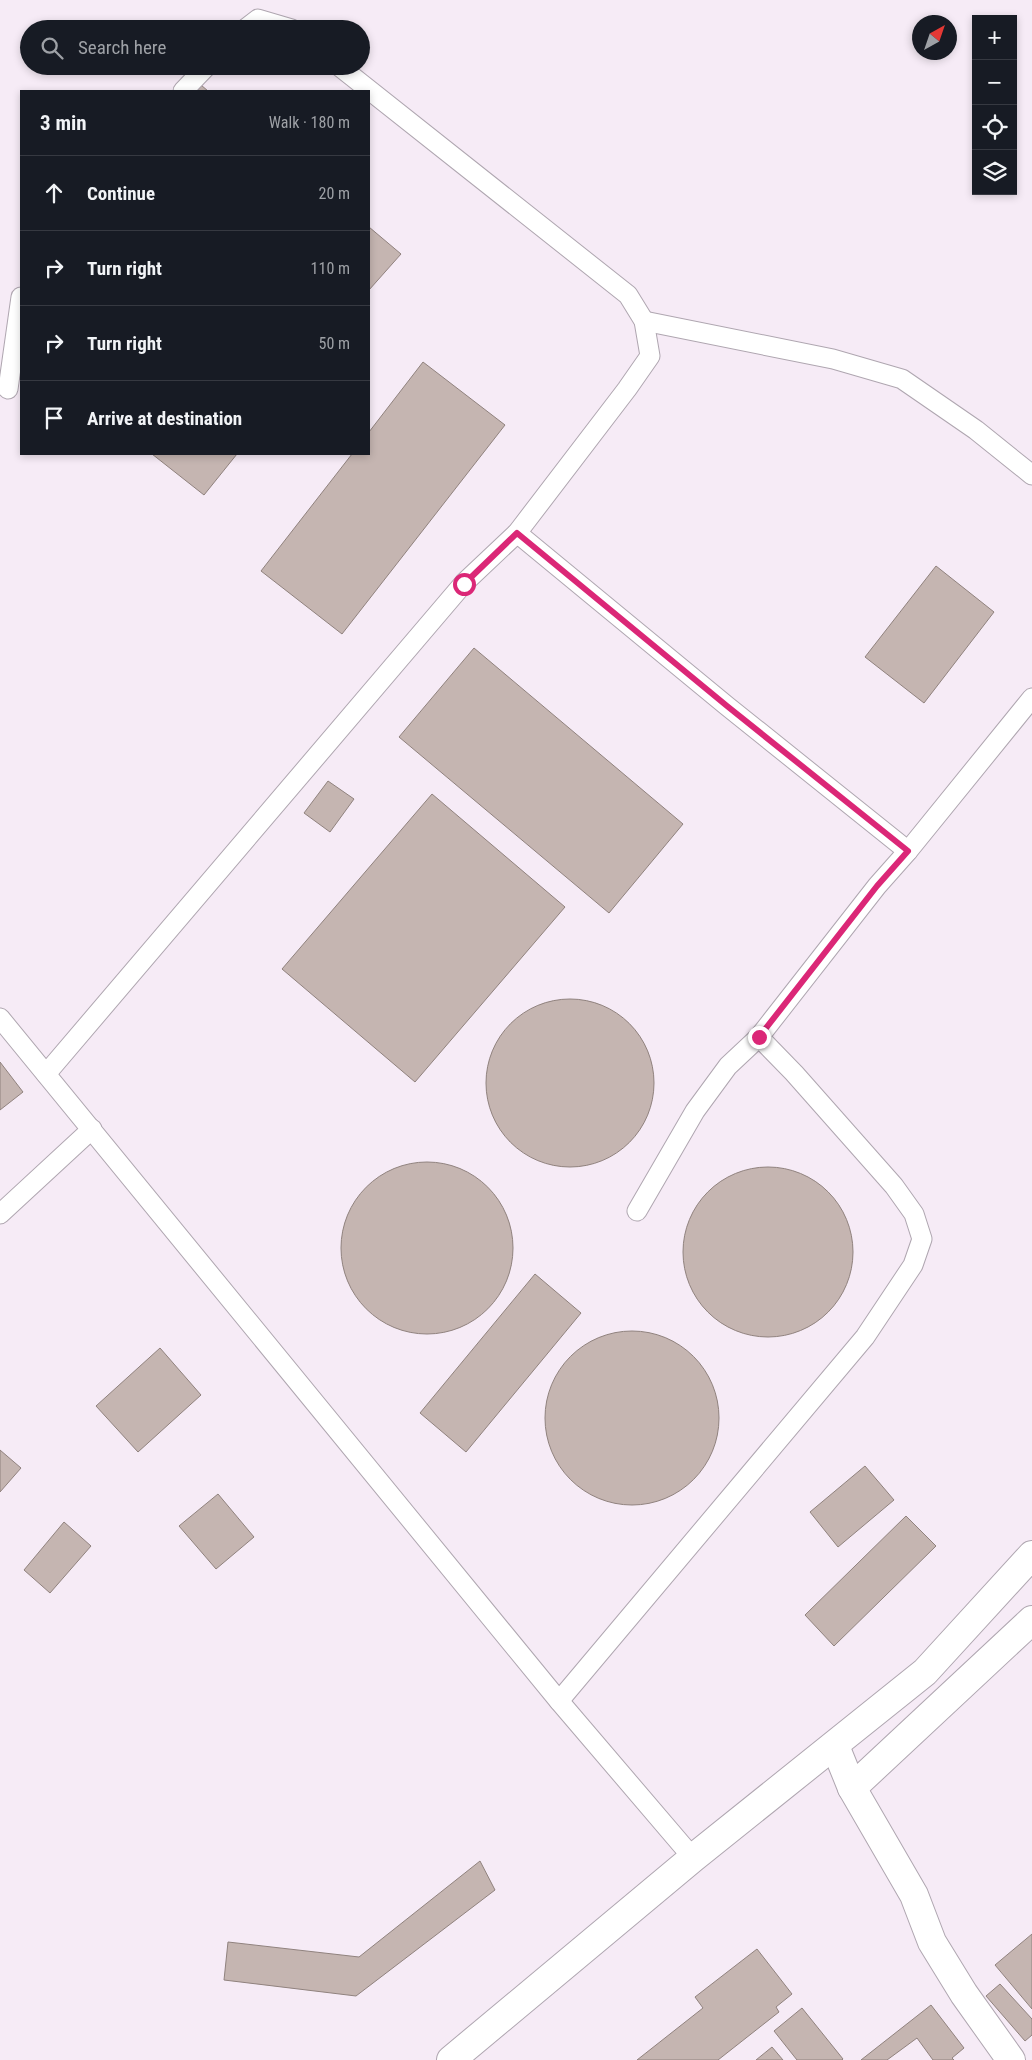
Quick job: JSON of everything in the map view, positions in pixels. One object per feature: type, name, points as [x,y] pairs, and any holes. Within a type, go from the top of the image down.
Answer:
[{"type":"street","points":[[451,2060],[693,1858],[925,1672],[1032,1555]]},
{"type":"street","points":[[852,1788],[1032,1620]]},
{"type":"street","points":[[835,1746],[852,1788],[914,1895],[932,1942],[964,1994],[1011,2060]]},
{"type":"lane","points":[[184,90],[198,75]]},
{"type":"lane","points":[[350,75],[369,90]]},
{"type":"lane","points":[[46,1074],[464,584],[517,533],[650,356],[644,321],[628,295],[370,91]]},
{"type":"lane","points":[[10,390],[20,305]]},
{"type":"lane","points":[[644,321],[833,359],[902,379],[976,430],[1032,475]]},
{"type":"lane","points":[[517,533],[727,706],[908,851]]},
{"type":"lane","points":[[638,1211],[696,1110],[728,1066],[759,1037],[877,886],[908,851],[1032,698]]},
{"type":"lane","points":[[0,1018],[559,1701],[693,1858]]},
{"type":"lane","points":[[559,1701],[865,1337],[913,1265],[922,1239],[914,1214],[894,1186],[794,1073],[759,1037]]},
{"type":"lane","points":[[0,1214],[92,1129]]},
{"type":"building","points":[[201,85],[207,90],[197,90]]},
{"type":"building","points":[[370,228],[401,254],[370,289]]},
{"type":"building","points":[[423,362],[505,425],[342,634],[261,571],[351,455],[370,455],[370,431]]},
{"type":"building","points":[[153,455],[236,455],[204,495]]},
{"type":"building","points":[[936,566],[994,612],[924,703],[865,657]]},
{"type":"building","points":[[474,648],[683,824],[609,913],[399,737]]},
{"type":"building","points":[[328,781],[354,799],[330,832],[304,813]]},
{"type":"building","points":[[432,794],[565,907],[415,1082],[282,969]]},
{"type":"building","points":[[578,999],[595,1002],[610,1008],[630,1023],[645,1043],[651,1058],[654,1083],[651,1108],[645,1123],[630,1143],[610,1158],[595,1164],[562,1167],[545,1164],[530,1158],[505,1137],[495,1123],[489,1108],[486,1075],[489,1058],[495,1043],[516,1018],[530,1008],[545,1002]]},
{"type":"building","points":[[0,1062],[23,1092],[0,1110]]},
{"type":"building","points":[[427,1162],[444,1164],[460,1169],[488,1187],[506,1215],[511,1231],[513,1248],[511,1265],[506,1281],[488,1309],[460,1327],[444,1332],[427,1334],[410,1332],[394,1327],[366,1309],[348,1281],[343,1265],[341,1248],[343,1231],[348,1215],[366,1187],[394,1169],[410,1164]]},
{"type":"building","points":[[776,1167],[801,1173],[822,1186],[834,1198],[850,1227],[853,1252],[852,1269],[847,1285],[834,1306],[822,1318],[793,1334],[760,1337],[735,1331],[714,1318],[702,1306],[686,1277],[683,1244],[689,1219],[702,1198],[714,1186],[743,1170]]},
{"type":"building","points":[[535,1274],[581,1313],[466,1452],[420,1413]]},
{"type":"building","points":[[623,1331],[641,1331],[673,1341],[699,1363],[709,1377],[715,1393],[719,1427],[709,1459],[687,1485],[673,1495],[657,1501],[641,1505],[623,1505],[591,1495],[565,1473],[555,1459],[549,1443],[545,1427],[545,1409],[555,1377],[577,1351],[591,1341],[607,1335]]},
{"type":"building","points":[[160,1348],[201,1395],[138,1452],[96,1406]]},
{"type":"building","points":[[0,1450],[21,1468],[0,1492]]},
{"type":"building","points":[[865,1466],[894,1500],[838,1547],[810,1512]]},
{"type":"building","points":[[218,1494],[254,1537],[216,1569],[179,1526]]},
{"type":"building","points":[[906,1516],[936,1546],[834,1646],[805,1615]]},
{"type":"building","points":[[64,1522],[91,1546],[50,1593],[24,1570]]},
{"type":"building","points":[[480,1861],[495,1890],[356,1996],[224,1980],[228,1942],[359,1957]]},
{"type":"building","points":[[1032,1934],[1032,2009],[995,1965]]},
{"type":"building","points":[[757,1949],[792,1994],[776,2007],[779,2012],[718,2060],[637,2060],[703,2008],[695,1997]]},
{"type":"building","points":[[1000,1984],[1032,2019],[1032,2035],[1025,2041],[986,1996]]},
{"type":"building","points":[[931,2005],[964,2048],[952,2058],[954,2060],[933,2060],[917,2038],[887,2060],[861,2060]]},
{"type":"building","points":[[802,2008],[842,2060],[797,2060],[774,2031]]},
{"type":"building","points":[[772,2047],[783,2060],[756,2060]]},
{"type":"route","points":[[464,584],[517,533],[727,706],[908,851],[877,886],[759,1037]]}]
